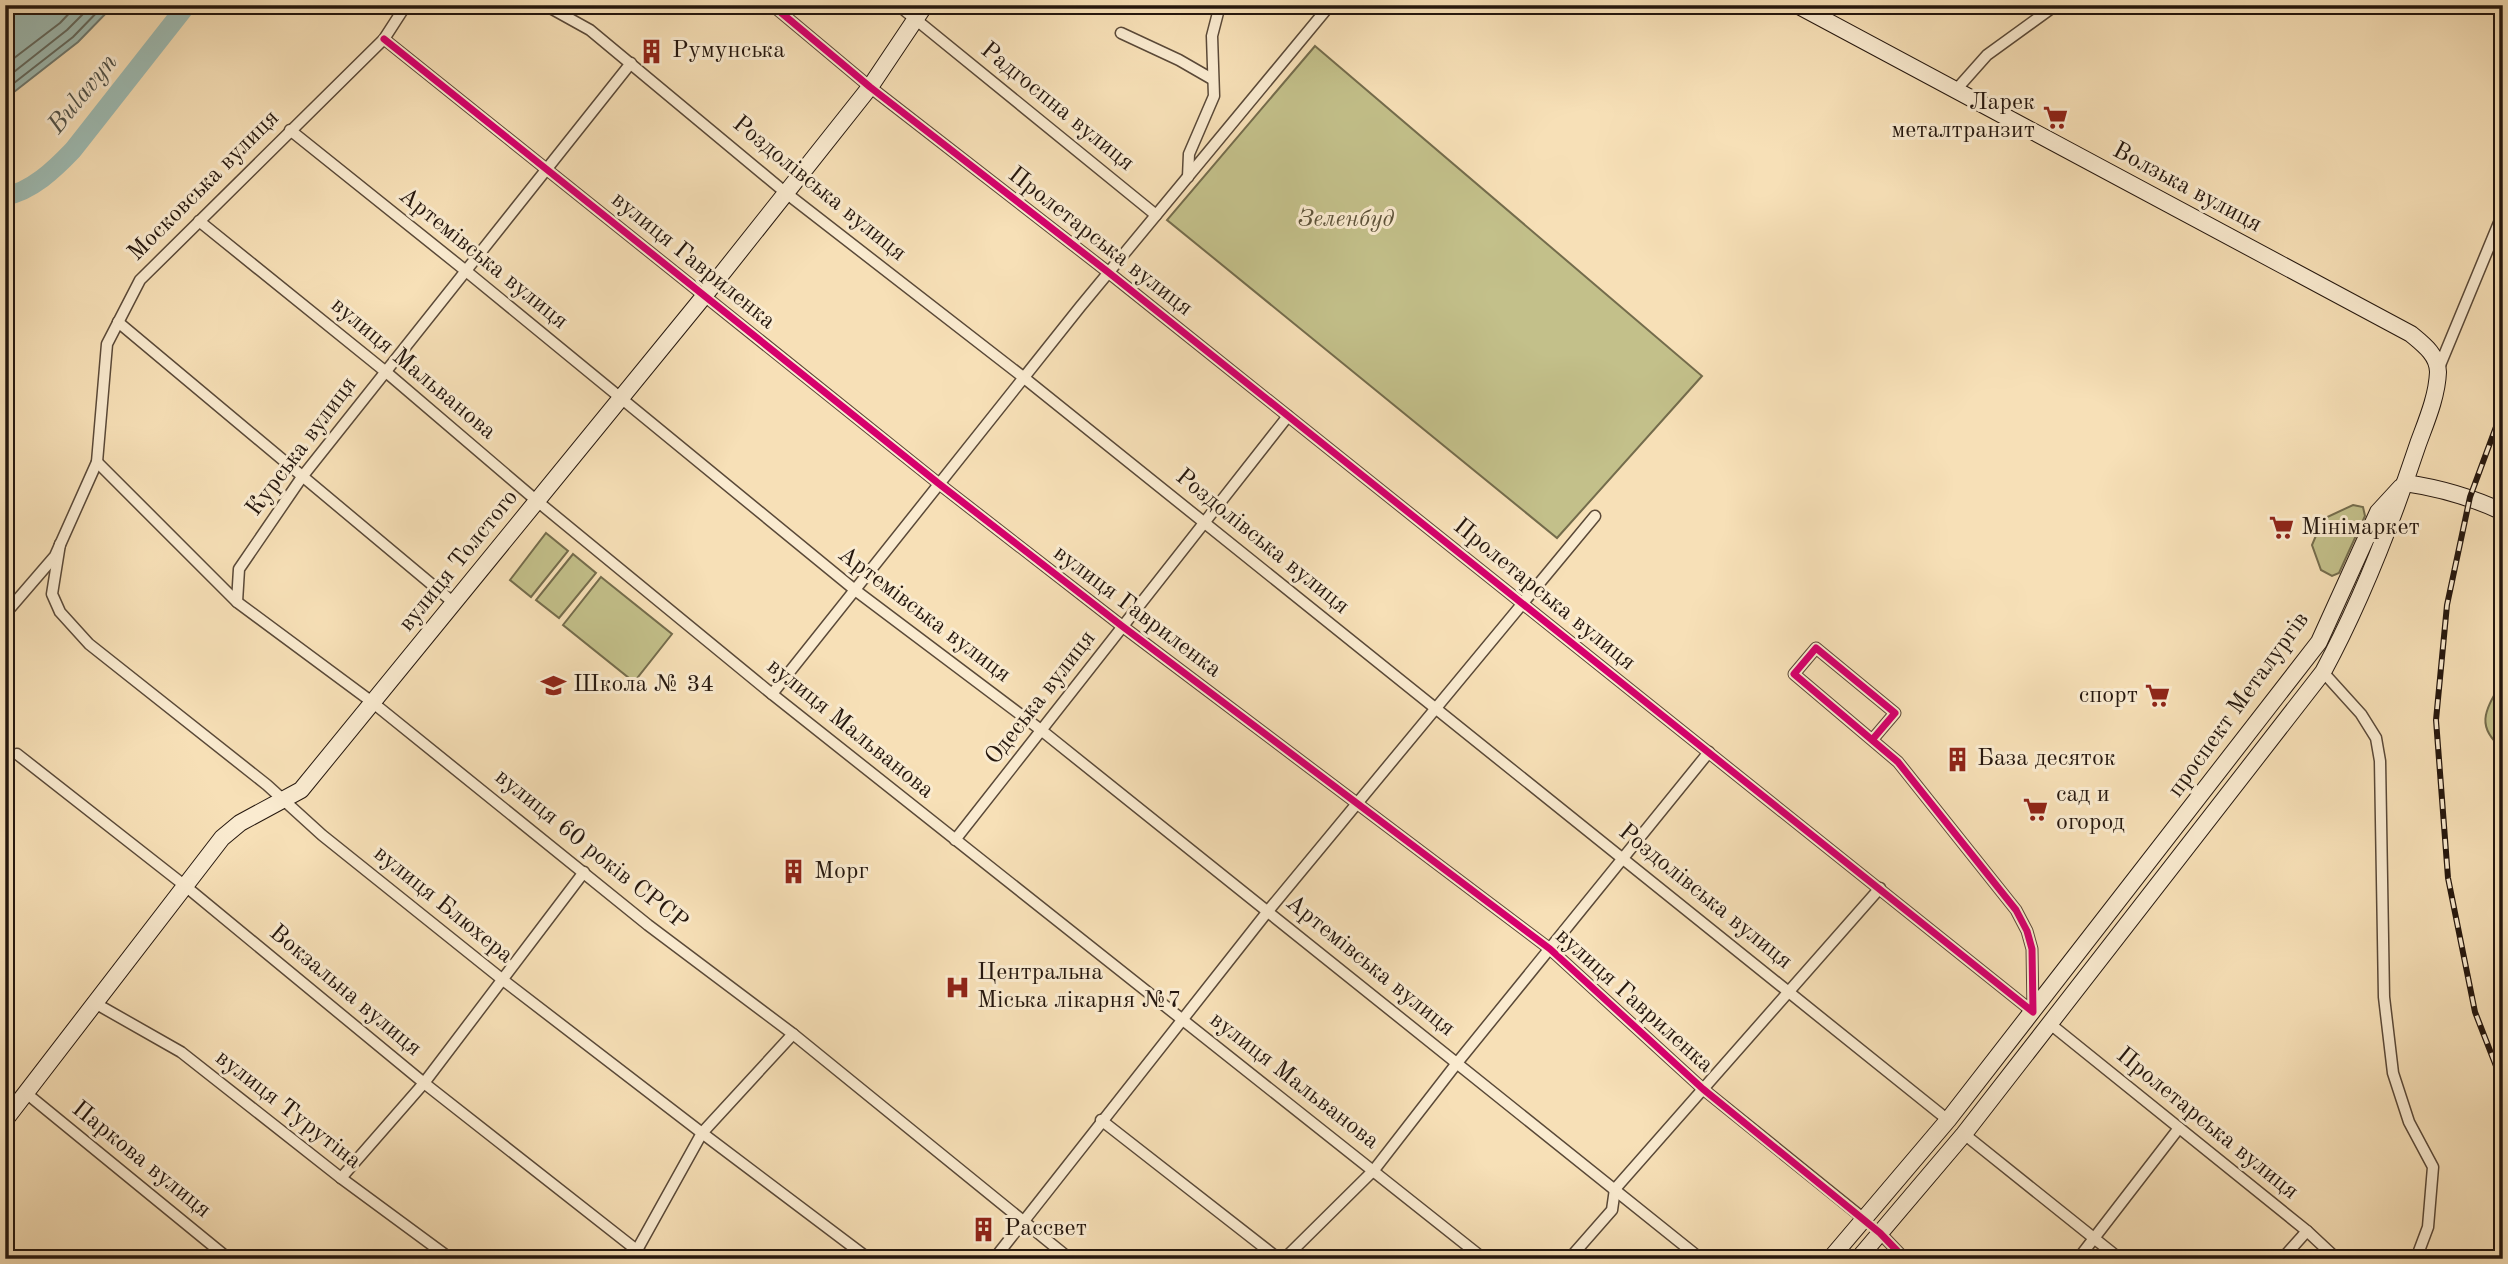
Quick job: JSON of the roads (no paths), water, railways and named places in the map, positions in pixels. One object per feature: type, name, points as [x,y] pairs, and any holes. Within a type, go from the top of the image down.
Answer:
[{"type":"street","name":"Московська вулиця","points":[[5,614],[55,556],[97,462],[107,344],[140,279],[384,39],[406,5]]},
{"type":"street","name":"Роздолівська вулиця","points":[[545,5],[590,30],[786,193],[1023,377],[1948,1120]]},
{"type":"street","name":"Пролетарська вулиця","points":[[772,5],[870,87],[1108,272],[2033,1012]]},
{"type":"street","name":"Радгоспна вулиця","points":[[898,5],[1156,215]]},
{"type":"street","name":"вулиця Толстого","points":[[5,1120],[93,1002],[222,838],[240,823],[301,790],[705,295],[870,87],[925,5]]},
{"type":"street","points":[[1188,177],[1189,154],[1214,96],[1212,36],[1220,5]]},
{"type":"street","points":[[772,694],[1108,272],[1331,5]]},
{"type":"street","name":"Волзька вулиця","points":[[1797,5],[2411,334],[2429,349],[2438,370]]},
{"type":"street","points":[[1955,91],[1987,55],[2056,5]]},
{"type":"street","points":[[1121,33],[1212,79]]},
{"type":"street","name":"вулиця Гавриленка","points":[[384,39],[938,483],[1122,626],[1549,949],[1703,1088],[1864,1219]]},
{"type":"street","name":"Курська вулиця","points":[[237,602],[239,569],[302,477],[631,63]]},
{"type":"street","name":"Артемівська вулиця","points":[[290,130],[855,590],[1041,730],[1701,1259]]},
{"type":"street","points":[[2503,213],[2438,370],[2434,398],[2405,483],[2439,488],[2470,497],[2503,512]]},
{"type":"street","name":"вулиця Мальванова","points":[[199,221],[386,372],[537,501],[772,694],[1484,1259]]},
{"type":"street","points":[[118,322],[454,603]]},
{"type":"street","name":"Одеська вулиця","points":[[955,840],[1288,416]]},
{"type":"street","name":"вулиця 60 років СРСР","points":[[97,462],[237,602],[372,702],[648,925],[793,1034],[1070,1259]]},
{"type":"street","name":"проспект Металургів","points":[[1858,1259],[1964,1133],[2323,672],[2345,629],[2405,483]]},
{"type":"street","name":"проспект Металургів","points":[[1830,1259],[1948,1120],[2319,642],[2378,512],[2405,483]]},
{"type":"street","points":[[993,1259],[1268,911],[1595,516]]},
{"type":"street","name":"вулиця Блюхера","points":[[60,544],[51,594],[60,612],[89,644],[286,800],[322,835],[503,980],[869,1259]]},
{"type":"street","points":[[1872,740],[1895,713],[1816,648],[1794,674],[1872,740],[1898,762],[2016,911],[2028,931],[2032,949],[2033,1012],[2049,1023]]},
{"type":"street","points":[[2323,672],[2361,714],[2376,738],[2380,761],[2385,997],[2393,1073],[2409,1122],[2433,1167],[2428,1227],[2416,1259]]},
{"type":"street","points":[[1101,1120],[1281,1259],[1374,1170],[1457,1063],[1709,752]]},
{"type":"street","name":"Вокзальна вулиця","points":[[17,754],[184,885],[634,1255],[648,1259]]},
{"type":"street","points":[[2208,787],[2219,789],[2224,799]]},
{"type":"street","points":[[341,1178],[424,1083],[584,872]]},
{"type":"street","points":[[1569,1259],[1612,1210],[1615,1188],[1880,888]]},
{"type":"street","name":"вулиця Турутіна","points":[[93,1002],[121,1021],[181,1052],[341,1178],[451,1259]]},
{"type":"street","name":"Пролетарська вулиця","points":[[2049,1023],[2307,1231],[2337,1259]]},
{"type":"street","points":[[634,1255],[702,1133],[793,1034]]},
{"type":"street","name":"Паркова вулиця","points":[[26,1093],[229,1259]]},
{"type":"street","points":[[1948,1120],[2120,1259]]},
{"type":"street","points":[[2078,1259],[2179,1128]]},
{"type":"street","points":[[1864,1219],[1905,1259]]},
{"type":"street","points":[[2282,1259],[2307,1231]]},
{"type":"street","points":[[5,1251],[15,1259]]},
{"type":"water","points":[[5,5],[114,5],[78,42],[5,99]]},
{"type":"waterway","name":"Bulavyn","points":[[5,196],[33,185],[73,150],[187,5]]},
{"type":"railway","points":[[2503,408],[2470,497],[2447,605],[2436,720],[2448,878],[2475,1012],[2503,1084]]},
{"type":"place","name":"Румунська","points":[[652,51]]},
{"type":"place","name":"Ларек металтранзит","points":[[2055,117]]},
{"type":"place","name":"Мінімаркет","points":[[2281,528]]},
{"type":"place","name":"Школа № 34","points":[[553,685]]},
{"type":"place","name":"спорт","points":[[2158,696]]},
{"type":"place","name":"База десяток","points":[[1957,759]]},
{"type":"place","name":"сад и огород","points":[[2036,809]]},
{"type":"place","name":"Морг","points":[[794,872]]},
{"type":"place","name":"Центральна Міська лікарня №7","points":[[957,987]]},
{"type":"place","name":"Рассвет","points":[[984,1229]]},
{"type":"park label","name":"Зеленбуд","points":[[1346,220]]}]
